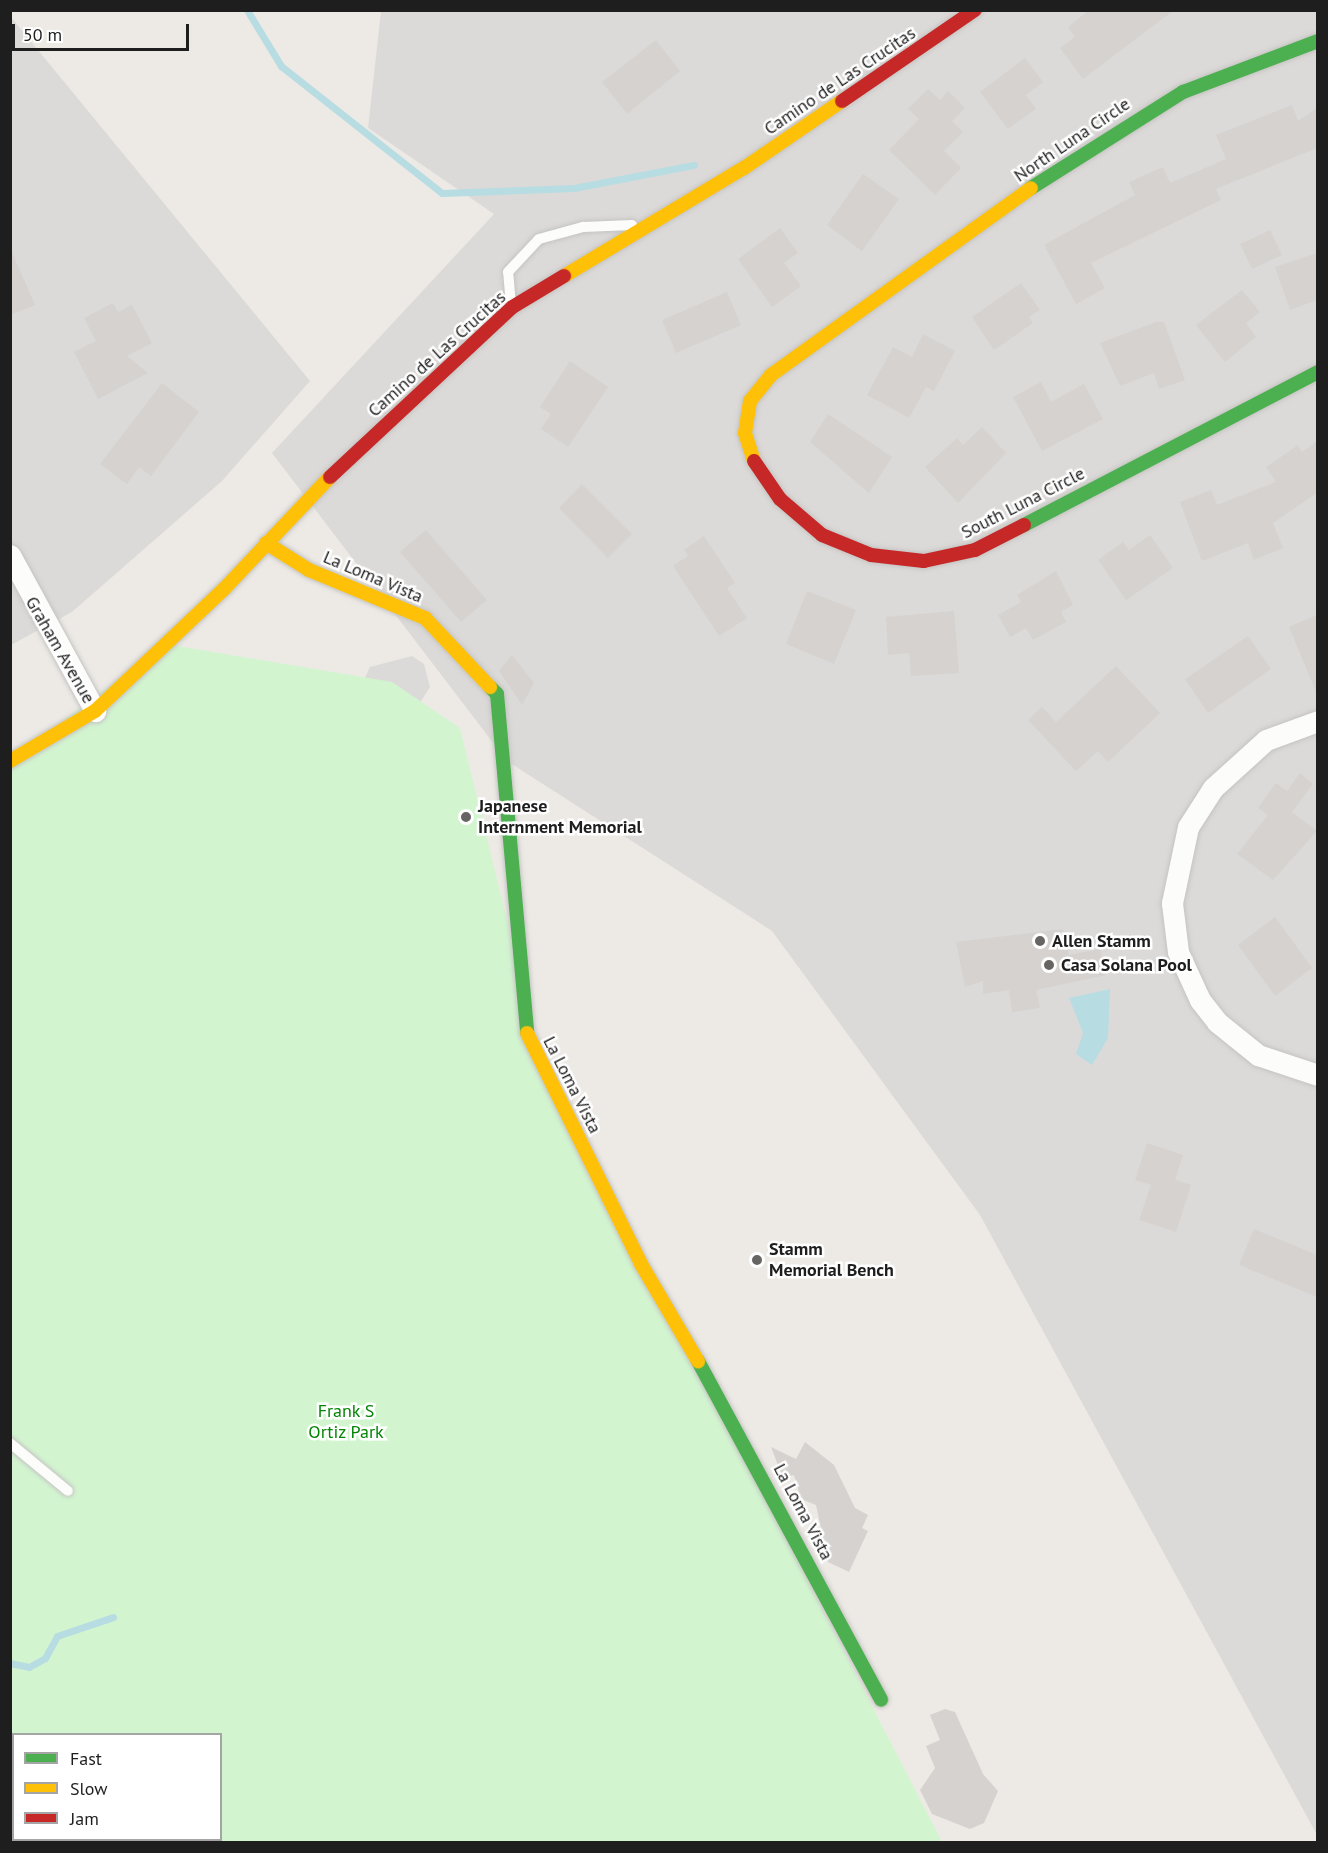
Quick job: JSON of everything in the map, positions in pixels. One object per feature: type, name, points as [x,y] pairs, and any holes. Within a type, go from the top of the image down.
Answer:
[{"type":"street","name":"Camino de Las Crucitas","points":[[10,761],[96,711],[266,543],[511,309],[805,128],[975,10]]},
{"type":"street","name":"North Luna Circle","points":[[867,307],[1132,121],[1192,89],[1317,41]]},
{"type":"street","name":"South Luna Circle","points":[[867,307],[758,388],[745,433],[755,464],[799,518],[845,548],[898,560],[949,558],[975,550],[1317,372]]},
{"type":"street","name":"La Loma Vista","points":[[266,543],[309,570],[425,618],[497,694],[527,1036],[641,1264],[738,1429],[882,1700]]},
{"type":"street","name":"Graham Avenue","points":[[10,555],[96,711]]},
{"type":"street","points":[[1317,721],[1259,745],[1198,807],[1180,851],[1172,903],[1187,976],[1200,1000],[1236,1040],[1282,1066],[1317,1075]]},
{"type":"lane","points":[[511,309],[508,272],[539,239],[583,227],[651,224]]},
{"type":"lane","points":[[10,1443],[68,1491]]},
{"type":"shaded area","points":[[381,11],[1317,11],[1317,1835],[980,1215],[772,931],[507,761],[272,453],[494,214],[368,128]]},
{"type":"shaded area","points":[[10,16],[310,381],[222,481],[72,612],[11,645]]},
{"type":"shaded area","points":[[656,184],[487,284],[479,267],[496,240],[534,221]]},
{"type":"shaded area","points":[[412,656],[424,664],[430,687],[404,728],[353,703],[370,667]]},
{"type":"shaded area","points":[[990,770],[1022,782],[1052,778],[1080,807],[1103,863],[1092,895],[970,921],[964,901],[922,890],[899,855],[918,811],[968,795]]},
{"type":"green space","name":"Frank S Ortiz Park","points":[[166,644],[392,682],[460,728],[543,1067],[942,1842],[11,1842],[11,759]]},
{"type":"water","points":[[1110,989],[1108,1038],[1092,1065],[1076,1054],[1083,1033],[1069,998]]},
{"type":"building","points":[[1089,10],[1174,10],[1083,79],[1060,48],[1075,37],[1068,27]]},
{"type":"building","points":[[656,40],[680,71],[627,114],[602,82]]},
{"type":"building","points":[[1025,58],[1043,82],[1026,95],[1036,109],[1008,129],[980,92]]},
{"type":"building","points":[[928,89],[940,100],[948,91],[965,108],[952,121],[963,132],[944,151],[961,168],[935,195],[889,150],[919,119],[908,109]]},
{"type":"building","points":[[1292,105],[1298,121],[1317,108],[1317,148],[1216,189],[1221,200],[1091,263],[1105,288],[1076,304],[1044,245],[1135,195],[1129,182],[1163,167],[1170,183],[1226,159],[1216,135]]},
{"type":"building","points":[[863,174],[899,199],[862,251],[827,225]]},
{"type":"building","points":[[780,228],[798,253],[784,263],[801,286],[772,307],[738,259]]},
{"type":"building","points":[[1270,230],[1282,255],[1252,269],[1240,244]]},
{"type":"building","points":[[10,248],[35,305],[10,315]]},
{"type":"building","points":[[1317,253],[1317,300],[1290,310],[1275,267]]},
{"type":"building","points":[[1021,283],[1040,310],[1029,317],[1033,323],[994,350],[972,317]]},
{"type":"building","points":[[1242,290],[1260,312],[1246,323],[1256,337],[1225,362],[1196,325]]},
{"type":"building","points":[[727,292],[741,325],[676,353],[662,320]]},
{"type":"building","points":[[113,303],[118,312],[132,305],[152,343],[127,356],[148,373],[98,399],[74,352],[96,341],[84,318]]},
{"type":"building","points":[[1156,322],[1164,322],[1185,380],[1159,389],[1154,373],[1120,386],[1100,343]]},
{"type":"building","points":[[923,334],[955,351],[934,391],[926,387],[909,418],[867,395],[893,347],[912,357]]},
{"type":"building","points":[[570,361],[608,387],[568,447],[541,429],[551,414],[540,407]]},
{"type":"building","points":[[1041,382],[1051,402],[1084,384],[1103,419],[1042,451],[1013,397]]},
{"type":"building","points":[[162,383],[199,412],[151,476],[139,467],[127,484],[100,464]]},
{"type":"building","points":[[828,414],[892,457],[869,493],[810,442]]},
{"type":"building","points":[[982,427],[1006,453],[958,503],[925,467],[957,438],[963,445]]},
{"type":"building","points":[[1317,441],[1317,493],[1273,523],[1283,548],[1254,560],[1248,543],[1202,561],[1180,502],[1211,490],[1217,505],[1276,482],[1266,467],[1298,445],[1302,452]]},
{"type":"building","points":[[582,484],[632,534],[608,558],[559,508]]},
{"type":"building","points":[[426,530],[487,600],[461,622],[400,552]]},
{"type":"building","points":[[1150,535],[1173,568],[1126,600],[1098,560],[1123,542],[1129,550]]},
{"type":"building","points":[[704,536],[735,583],[727,588],[747,618],[719,636],[673,566],[688,556],[684,550]]},
{"type":"building","points":[[1056,571],[1073,605],[1061,612],[1066,622],[1033,640],[1026,628],[1010,637],[998,615],[1021,602],[1017,595]]},
{"type":"building","points":[[807,591],[856,610],[834,664],[786,644]]},
{"type":"building","points":[[954,611],[959,673],[911,676],[909,653],[888,655],[886,617]]},
{"type":"building","points":[[1317,615],[1317,694],[1289,627]]},
{"type":"building","points":[[1248,636],[1271,669],[1208,713],[1185,679]]},
{"type":"building","points":[[512,655],[534,683],[522,705],[499,671]]},
{"type":"building","points":[[1116,666],[1160,713],[1108,762],[1098,751],[1076,771],[1028,720],[1042,707],[1056,722]]},
{"type":"building","points":[[1300,773],[1313,784],[1292,812],[1317,831],[1273,880],[1237,854],[1268,815],[1258,808],[1276,783],[1287,791]]},
{"type":"building","points":[[1275,917],[1312,968],[1275,996],[1238,945]]},
{"type":"building","name":"Casa Solana Pool","points":[[1063,929],[1069,955],[1100,949],[1106,975],[1036,990],[1040,1008],[1012,1012],[1009,990],[983,994],[983,981],[965,987],[956,942]]},
{"type":"building","points":[[1147,1143],[1183,1155],[1175,1180],[1191,1185],[1176,1232],[1139,1220],[1151,1185],[1135,1180]]},
{"type":"building","points":[[1254,1229],[1317,1255],[1317,1297],[1239,1265]]},
{"type":"building","points":[[805,1442],[834,1465],[855,1508],[868,1515],[862,1528],[868,1531],[849,1572],[828,1562],[816,1505],[801,1499],[794,1475],[783,1478],[771,1447],[796,1459]]},
{"type":"building","points":[[945,1709],[955,1712],[983,1774],[998,1791],[984,1823],[970,1829],[932,1814],[920,1790],[935,1768],[926,1746],[940,1740],[930,1715]]},
{"type":"waterway","points":[[247,10],[281,66],[442,193],[574,188],[694,165]]},
{"type":"waterway","points":[[10,1663],[29,1667],[45,1658],[57,1636],[113,1617]]},
{"type":"waterway","points":[[10,1787],[12,1794]]},
{"type":"traffic: fast","points":[[1031,188],[1183,92],[1318,41]]},
{"type":"traffic: fast","points":[[1024,525],[1318,372]]},
{"type":"traffic: fast","points":[[490,687],[497,694],[527,1033]]},
{"type":"traffic: fast","points":[[698,1361],[881,1700]]},
{"type":"traffic: slow","points":[[564,276],[744,168],[842,101]]},
{"type":"traffic: slow","points":[[754,461],[745,433],[750,401],[771,375],[1031,188]]},
{"type":"traffic: slow","points":[[10,761],[95,711],[224,589],[330,477]]},
{"type":"traffic: slow","points":[[266,543],[309,570],[425,618],[490,687]]},
{"type":"traffic: slow","points":[[527,1033],[641,1264],[698,1361]]},
{"type":"traffic: jam","points":[[842,101],[975,10]]},
{"type":"traffic: jam","points":[[330,477],[511,308],[564,276]]},
{"type":"traffic: jam","points":[[754,461],[780,499],[822,535],[871,555],[924,561],[975,550],[1024,525]]},
{"type":"place","name":"Japanese Internment Memorial","points":[[466,817]]},
{"type":"place","name":"Allen Stamm","points":[[1040,941]]},
{"type":"place","name":"Casa Solana Pool","points":[[1049,965]]},
{"type":"place","name":"Stamm Memorial Bench","points":[[757,1260]]}]
